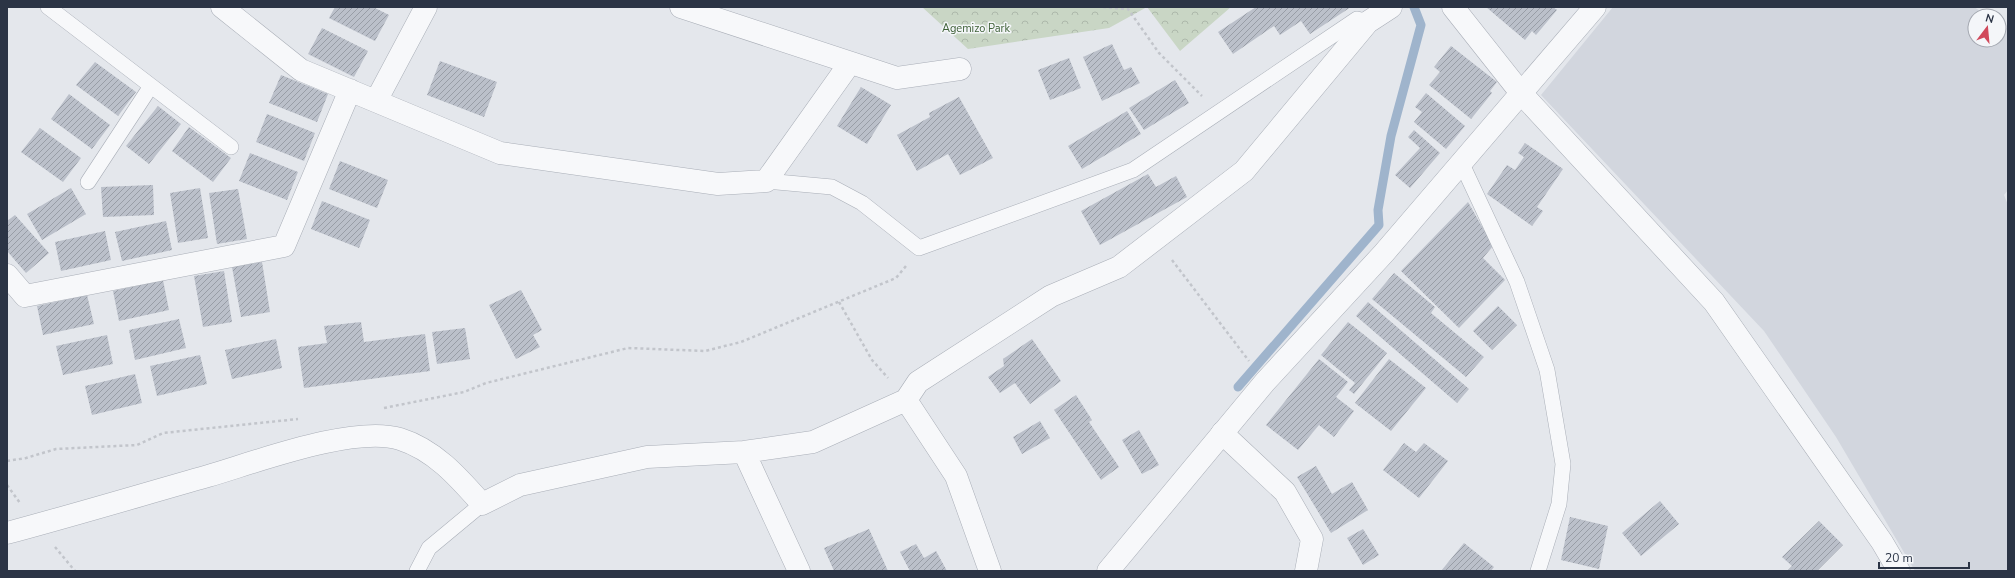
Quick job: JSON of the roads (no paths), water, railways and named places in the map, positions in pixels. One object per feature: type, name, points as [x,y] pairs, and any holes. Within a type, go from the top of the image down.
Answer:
[{"type":"street","points":[[222,7],[302,70],[500,153],[718,184],[766,181],[850,63]]},
{"type":"street","points":[[376,101],[426,7]]},
{"type":"street","points":[[681,7],[897,78],[960,69]]},
{"type":"street","points":[[7,533],[318,444],[372,435],[400,439],[421,448],[453,471],[482,504],[520,485],[647,457],[744,452],[813,442],[906,400],[918,382],[1051,296],[1119,267],[1244,171],[1368,22],[1391,7]]},
{"type":"street","points":[[1453,7],[1521,93],[1714,302],[1882,542],[1899,571]]},
{"type":"street","points":[[1108,571],[1265,382],[1384,253],[1595,7]]},
{"type":"street","points":[[7,275],[25,296],[284,246],[350,90]]},
{"type":"street","points":[[906,400],[956,476],[990,571]]},
{"type":"street","points":[[1222,433],[1285,492],[1312,539],[1306,571]]},
{"type":"street","points":[[744,452],[799,571]]},
{"type":"lane","points":[[48,7],[231,147]]},
{"type":"lane","points":[[766,181],[832,187],[862,203],[919,248],[1133,170],[1218,111],[1357,19],[1368,22]]},
{"type":"lane","points":[[88,182],[151,86]]},
{"type":"lane","points":[[1461,162],[1517,282],[1547,370],[1563,464],[1559,504],[1538,571]]},
{"type":"lane","points":[[417,571],[429,548],[482,504]]},
{"type":"waterway","points":[[1238,387],[1379,225],[1378,210],[1391,136],[1421,25],[1414,7]]},
{"type":"park label","name":"Agemizo Park","points":[[976,28]]}]
